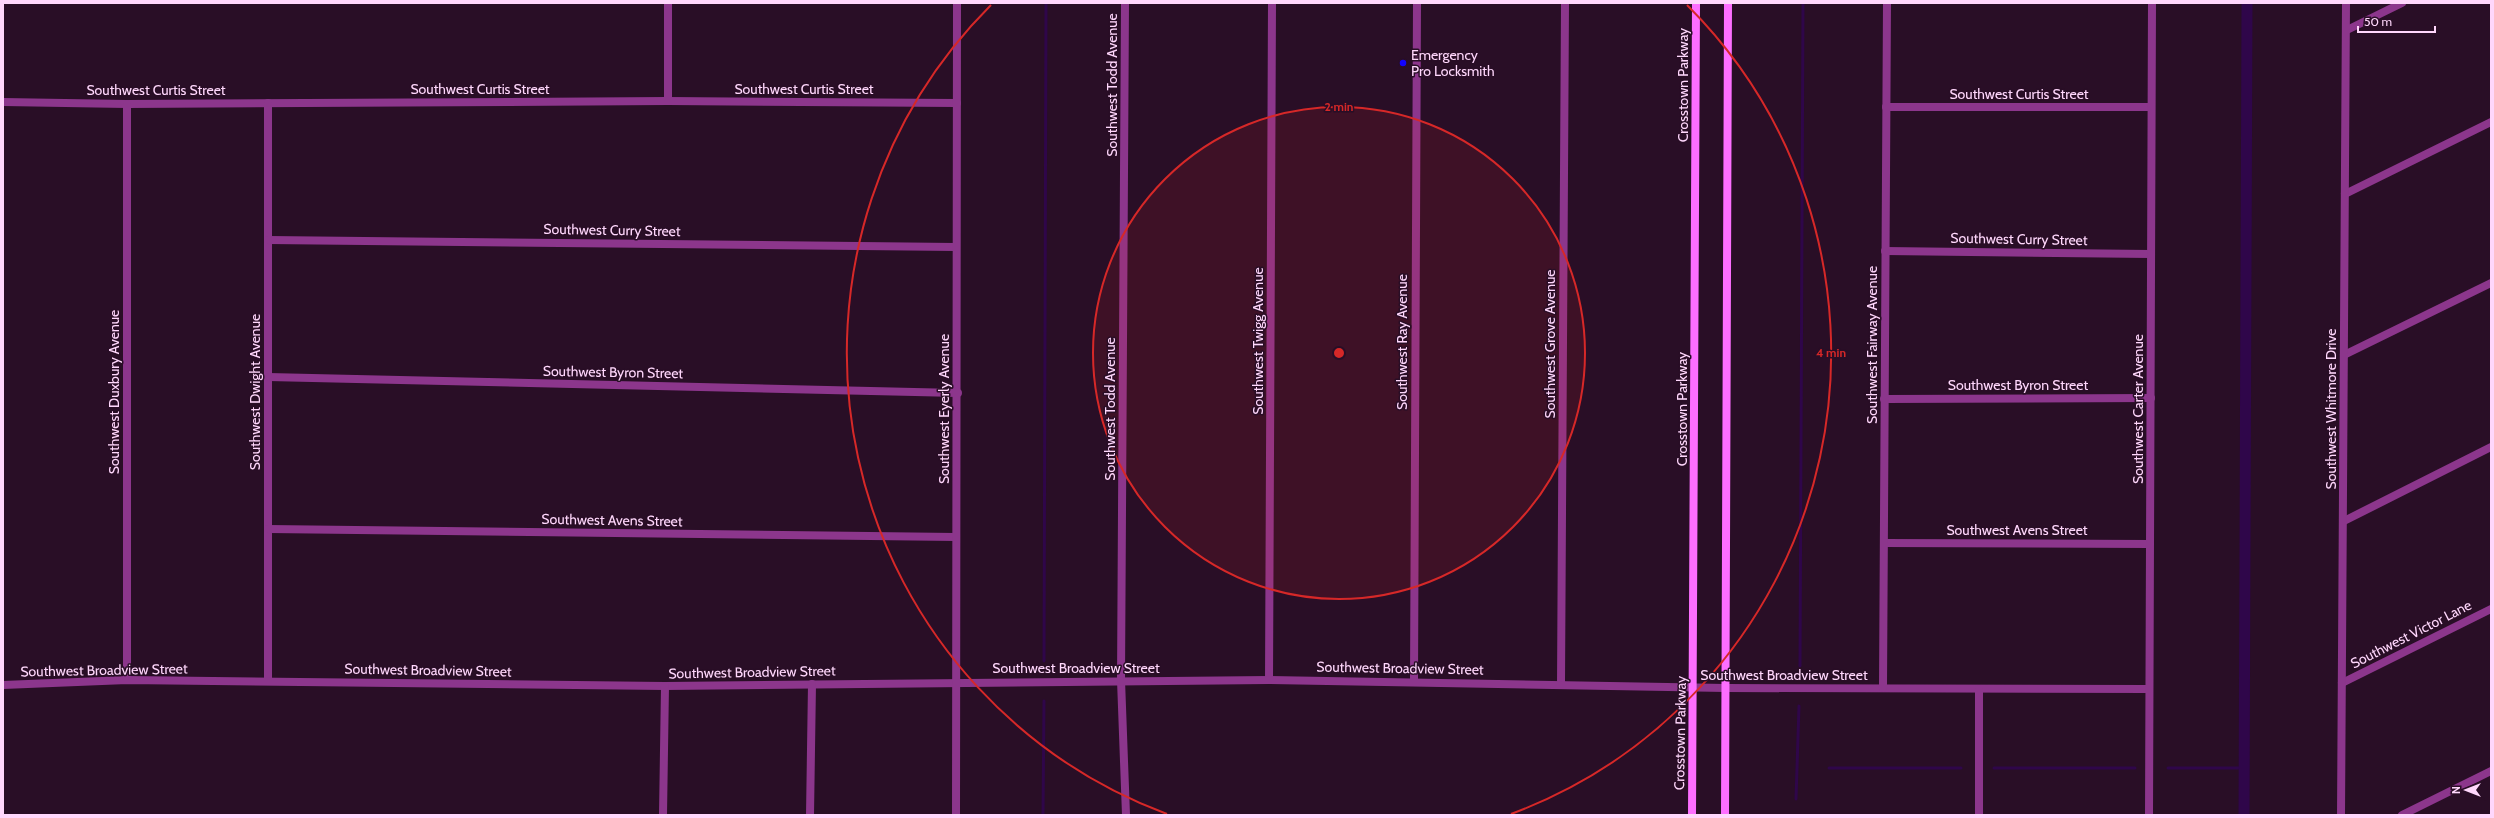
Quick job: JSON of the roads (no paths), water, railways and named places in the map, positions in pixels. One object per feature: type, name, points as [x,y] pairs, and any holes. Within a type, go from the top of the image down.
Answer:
[{"type":"main road","name":"Crosstown Parkway","points":[[1692,815],[1694,688],[1696,3]]},
{"type":"main road","points":[[1725,815],[1728,3]]},
{"type":"street","points":[[668,3],[668,101]]},
{"type":"street","name":"Southwest Eyerly Avenue","points":[[956,815],[956,537],[958,393],[956,247],[957,3]]},
{"type":"street","name":"Southwest Todd Avenue","points":[[1125,3],[1122,680],[1126,815]]},
{"type":"street","name":"Southwest Twigg Avenue","points":[[1269,680],[1272,3]]},
{"type":"street","name":"Southwest Ray Avenue","points":[[1414,681],[1417,3]]},
{"type":"street","name":"Southwest Grove Avenue","points":[[1561,684],[1565,3]]},
{"type":"street","name":"Southwest Fairway Avenue","points":[[1882,688],[1887,3]]},
{"type":"street","name":"Southwest Carter Avenue","points":[[2149,815],[2152,3]]},
{"type":"street","name":"Southwest Whitmore Drive","points":[[2341,815],[2346,3]]},
{"type":"street","points":[[2347,30],[2402,3]]},
{"type":"street","name":"Southwest Curtis Street","points":[[3,102],[127,104],[668,101],[957,103]]},
{"type":"street","name":"Southwest Dwight Avenue","points":[[268,103],[268,681]]},
{"type":"street","name":"Southwest Duxbury Avenue","points":[[127,104],[127,680]]},
{"type":"street","name":"Southwest Curtis Street","points":[[1886,107],[2151,107]]},
{"type":"street","points":[[2345,194],[2491,122]]},
{"type":"street","name":"Southwest Curry Street","points":[[268,240],[956,247]]},
{"type":"street","name":"Southwest Curry Street","points":[[1885,250],[2151,254]]},
{"type":"street","points":[[2344,355],[2491,283]]},
{"type":"street","name":"Southwest Byron Street","points":[[268,377],[958,393]]},
{"type":"street","name":"Southwest Byron Street","points":[[1884,399],[2151,398]]},
{"type":"street","points":[[2344,521],[2491,447]]},
{"type":"street","name":"Southwest Avens Street","points":[[268,529],[956,537]]},
{"type":"street","name":"Southwest Avens Street","points":[[1884,543],[2150,544]]},
{"type":"street","name":"Southwest Victor Lane","points":[[2342,683],[2491,609]]},
{"type":"street","name":"Southwest Broadview Street","points":[[3,685],[127,680],[665,686],[1122,680],[1269,680],[1414,681],[1694,688],[2149,689]]},
{"type":"street","points":[[810,815],[812,684]]},
{"type":"street","points":[[663,815],[665,686]]},
{"type":"street","points":[[1979,689],[1979,815]]},
{"type":"street","points":[[2402,815],[2491,771]]},
{"type":"waterway","points":[[1044,661],[1046,3]]},
{"type":"waterway","points":[[1800,666],[1803,3]]},
{"type":"waterway","points":[[2244,815],[2247,3]]},
{"type":"waterway","points":[[1043,815],[1044,701]]},
{"type":"waterway","points":[[1796,799],[1799,706]]},
{"type":"waterway","points":[[1829,768],[1961,768]]},
{"type":"waterway","points":[[1994,768],[2135,768]]},
{"type":"waterway","points":[[2168,768],[2244,768]]},
{"type":"place","name":"Emergency Pro Locksmith","points":[[1403,63]]}]
